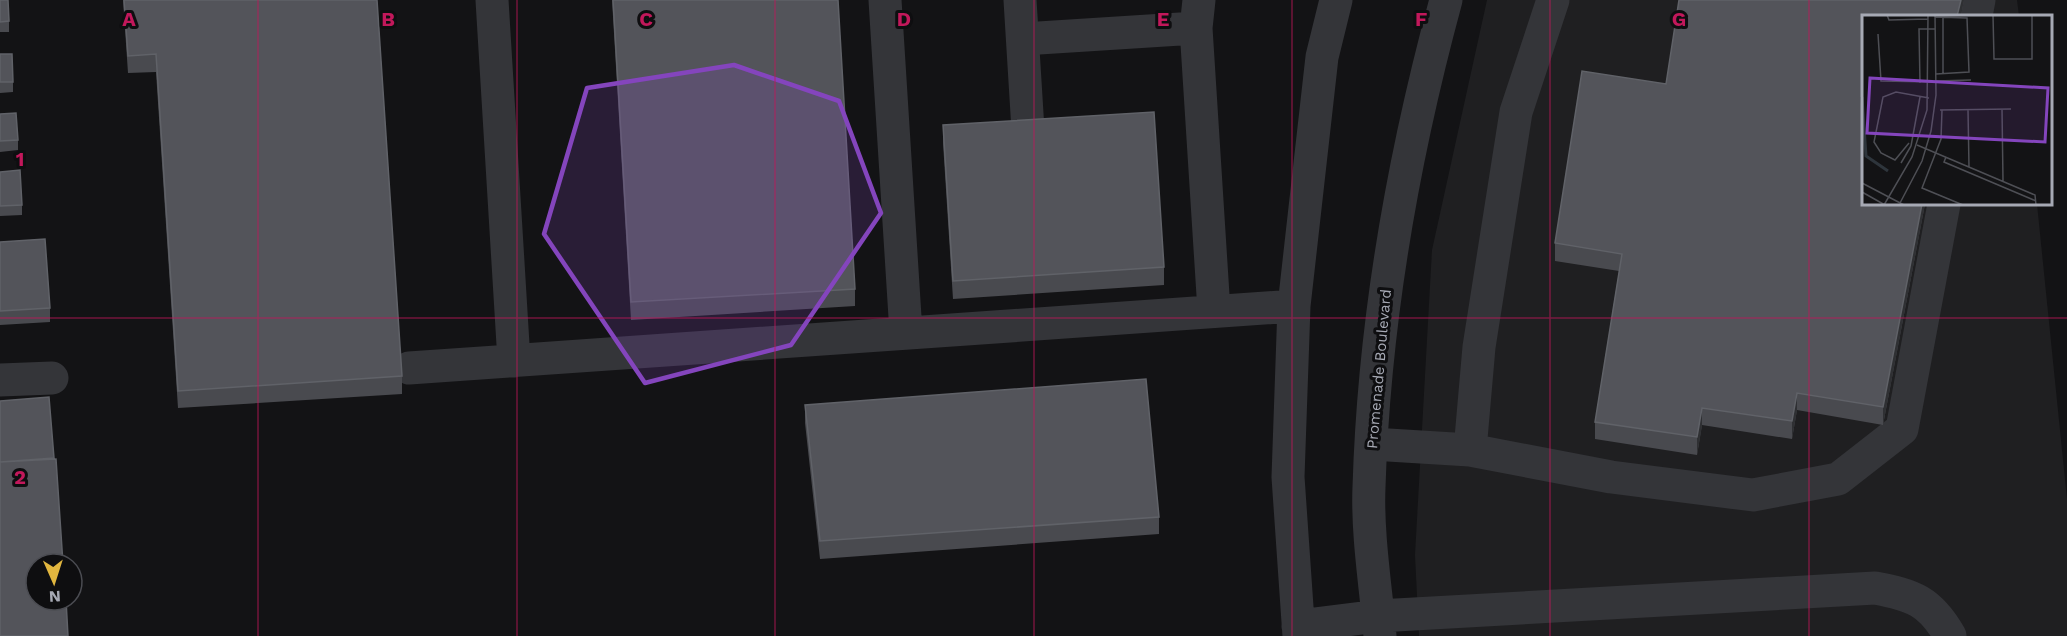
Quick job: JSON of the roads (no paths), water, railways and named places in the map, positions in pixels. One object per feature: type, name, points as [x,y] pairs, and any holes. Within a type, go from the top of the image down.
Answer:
[{"type":"street","points":[[492,0],[514,360]]},
{"type":"street","points":[[885,0],[906,333]]},
{"type":"street","points":[[1020,0],[1028,130]]},
{"type":"street","points":[[1336,0],[1322,57],[1294,306],[1288,477],[1299,631],[1478,623],[1875,588],[1908,594],[1935,612],[1950,636]]},
{"type":"street","name":"Promenade Boulevard","points":[[1379,626],[1368,489],[1383,303],[1427,70],[1446,0]]},
{"type":"street","points":[[1470,450],[1479,347],[1516,112],[1553,0]]},
{"type":"street","points":[[1976,15],[1979,0]]},
{"type":"street","points":[[1023,39],[1197,14],[1214,311]]},
{"type":"street","points":[[1372,444],[1470,450],[1611,477],[1753,495],[1838,479],[1902,429],[1944,206]]},
{"type":"street","points":[[409,368],[1294,306]]},
{"type":"street","points":[[0,380],[52,378]]}]
